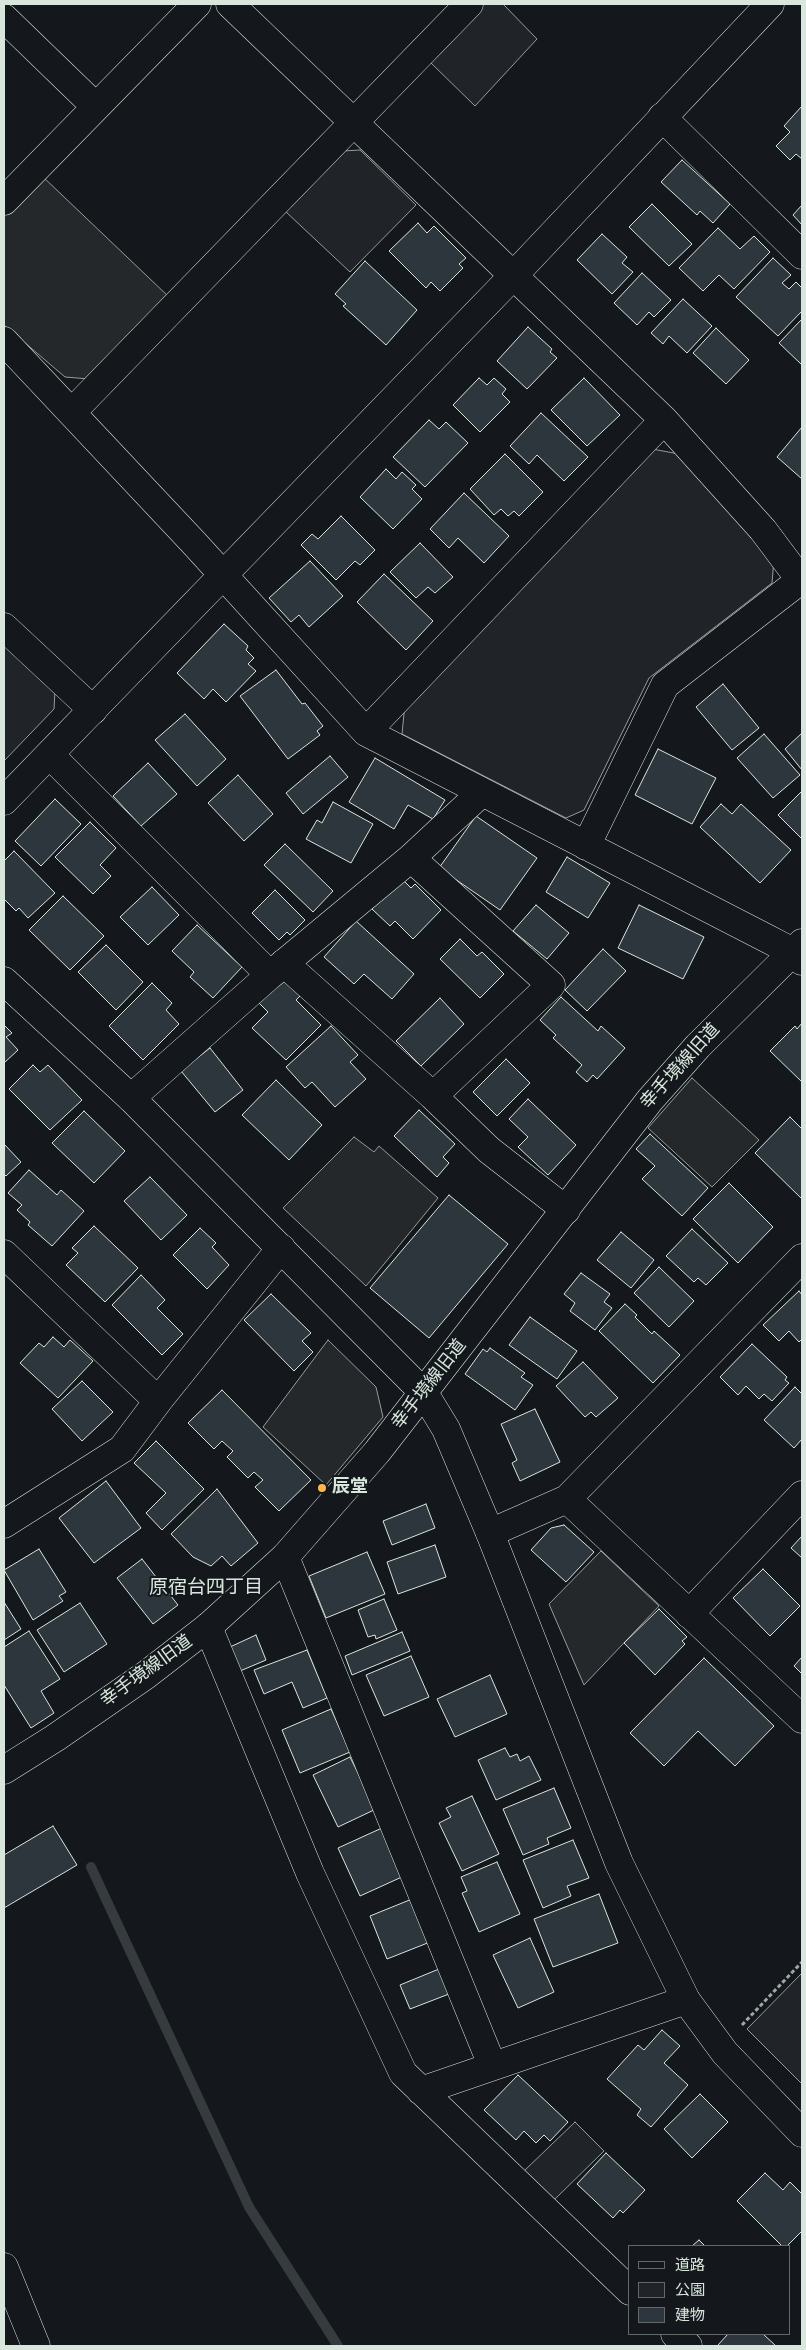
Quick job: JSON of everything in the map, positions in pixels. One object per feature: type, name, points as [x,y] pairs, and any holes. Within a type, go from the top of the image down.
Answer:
[{"type":"street","points":[[4,201],[197,4]]},
{"type":"street","points":[[230,4],[664,420],[763,530],[802,580],[665,686],[586,846]]},
{"type":"street","points":[[72,412],[469,4]]},
{"type":"street","points":[[4,801],[513,276],[770,4]]},
{"type":"street","points":[[4,18],[96,107]]},
{"type":"street","points":[[662,117],[802,255]]},
{"type":"street","points":[[4,342],[72,412],[366,732],[481,793],[799,952]]},
{"type":"street","points":[[366,732],[664,420]]},
{"type":"street","points":[[4,627],[93,710]]},
{"type":"street","points":[[50,754],[277,969],[433,1096],[489,1150],[566,1210]]},
{"type":"street","points":[[130,1098],[277,969],[411,858],[481,793]]},
{"type":"street","points":[[411,858],[551,985],[433,1096]]},
{"type":"street","name":"幸手境線旧道","points":[[4,1770],[55,1738],[146,1675],[208,1627],[285,1557],[335,1502],[424,1393],[566,1210],[610,1149],[650,1100],[705,1039],[799,952]]},
{"type":"street","points":[[4,982],[130,1098],[424,1393],[446,1430],[490,1533],[619,1862],[686,2000],[725,2052],[802,2133]]},
{"type":"street","points":[[4,1524],[122,1449],[158,1401],[281,1248]]},
{"type":"street","points":[[4,1254],[158,1401]]},
{"type":"street","points":[[490,1533],[567,1499],[802,1258]]},
{"type":"street","points":[[689,1614],[802,1496]]},
{"type":"street","points":[[567,1499],[802,1719]]},
{"type":"street","points":[[285,1557],[492,2065]]},
{"type":"street","points":[[208,1627],[310,1873],[404,2073],[628,2289]]},
{"type":"street","points":[[421,2091],[492,2065],[686,2000]]},
{"type":"street","points":[[4,2267],[36,2346]]},
{"type":"street","points":[[675,2335],[688,2346]]},
{"type":"path","points":[[738,2029],[802,1962]]},
{"type":"green space","points":[[484,4],[503,4],[537,39],[475,106],[430,62]]},
{"type":"green space","points":[[360,150],[416,205],[350,272],[285,211],[343,151]]},
{"type":"green space","points":[[647,448],[679,454],[774,559],[772,583],[649,678],[584,810],[566,818],[402,734],[405,703]]},
{"type":"green space","points":[[4,642],[55,691],[54,709],[4,761]]},
{"type":"green space","points":[[802,1973],[802,2084],[747,2029]]},
{"type":"green space","points":[[575,2122],[604,2151],[554,2200],[524,2171]]},
{"type":"shaded area","points":[[41,175],[170,298],[89,379],[65,377],[4,325],[4,215]]},
{"type":"shaded area","points":[[692,1078],[759,1140],[712,1187],[648,1128]]},
{"type":"shaded area","points":[[354,1137],[374,1152],[379,1146],[438,1198],[366,1286],[283,1208]]},
{"type":"shaded area","points":[[328,1340],[376,1387],[383,1417],[326,1485],[263,1427]]},
{"type":"shaded area","points":[[601,1551],[659,1606],[584,1685],[549,1604]]},
{"type":"building","points":[[802,106],[802,159],[796,154],[790,160],[776,146],[790,132],[784,126]]},
{"type":"building","points":[[682,160],[730,204],[713,223],[700,211],[697,215],[661,182]]},
{"type":"building","points":[[652,204],[692,244],[669,266],[629,227]]},
{"type":"building","points":[[802,205],[802,225],[793,215]]},
{"type":"building","points":[[418,223],[427,233],[434,226],[466,258],[459,264],[463,268],[440,291],[431,282],[426,288],[389,251]]},
{"type":"building","points":[[718,228],[740,249],[754,236],[770,252],[734,289],[719,275],[703,291],[679,268]]},
{"type":"building","points":[[602,234],[627,257],[622,263],[633,272],[612,294],[577,260]]},
{"type":"building","points":[[773,258],[791,275],[782,283],[789,289],[796,282],[802,288],[802,311],[778,336],[736,297]]},
{"type":"building","points":[[365,261],[417,310],[386,345],[343,306],[346,304],[335,294]]},
{"type":"building","points":[[642,273],[671,300],[654,317],[649,312],[637,325],[614,303]]},
{"type":"building","points":[[683,299],[712,326],[687,353],[669,336],[663,344],[651,333]]},
{"type":"building","points":[[802,319],[802,365],[779,343]]},
{"type":"building","points":[[528,327],[552,349],[550,352],[557,358],[527,389],[497,361]]},
{"type":"building","points":[[716,328],[749,360],[726,384],[693,353]]},
{"type":"building","points":[[479,378],[487,385],[494,378],[506,389],[502,394],[510,402],[480,432],[453,405]]},
{"type":"building","points":[[584,378],[620,415],[587,446],[551,410]]},
{"type":"building","points":[[541,413],[588,457],[564,481],[537,455],[529,464],[510,446]]},
{"type":"building","points":[[429,420],[439,429],[446,422],[468,443],[425,487],[393,457]]},
{"type":"building","points":[[802,427],[802,479],[777,457]]},
{"type":"building","points":[[505,454],[543,492],[519,516],[514,511],[508,516],[501,509],[494,515],[470,489]]},
{"type":"building","points":[[386,469],[396,479],[402,472],[416,485],[412,489],[422,499],[393,529],[360,497]]},
{"type":"building","points":[[464,493],[509,536],[484,563],[458,538],[449,548],[430,529]]},
{"type":"building","points":[[341,516],[375,550],[360,565],[355,561],[336,580],[301,545],[312,534],[318,539]]},
{"type":"building","points":[[420,543],[453,577],[435,593],[428,587],[416,598],[390,572]]},
{"type":"building","points":[[310,561],[343,596],[309,627],[299,615],[291,622],[269,598]]},
{"type":"building","points":[[384,574],[433,621],[406,650],[357,602]]},
{"type":"building","points":[[224,624],[248,646],[246,650],[254,658],[248,664],[256,671],[226,702],[213,689],[204,699],[177,673]]},
{"type":"building","points":[[276,670],[302,704],[305,703],[323,726],[317,731],[320,735],[288,759],[240,696]]},
{"type":"building","points":[[723,684],[759,728],[732,750],[696,707]]},
{"type":"building","points":[[185,714],[226,759],[197,786],[155,740]]},
{"type":"building","points":[[802,733],[802,770],[785,749]]},
{"type":"building","points":[[764,734],[800,775],[773,798],[737,758]]},
{"type":"building","points":[[658,749],[716,778],[692,824],[635,795]]},
{"type":"building","points":[[330,756],[348,777],[303,814],[286,793]]},
{"type":"building","points":[[375,758],[445,800],[433,819],[408,805],[394,829],[349,802]]},
{"type":"building","points":[[148,763],[177,794],[141,826],[113,796]]},
{"type":"building","points":[[238,775],[273,814],[244,841],[208,803]]},
{"type":"building","points":[[802,791],[802,839],[778,815]]},
{"type":"building","points":[[55,799],[81,824],[41,866],[15,841]]},
{"type":"building","points":[[333,802],[373,824],[351,863],[306,839],[317,820],[322,823]]},
{"type":"building","points":[[721,804],[732,814],[741,804],[791,850],[760,883],[700,827]]},
{"type":"building","points":[[476,816],[537,858],[500,910],[439,868]]},
{"type":"building","points":[[90,822],[116,848],[100,865],[111,876],[93,894],[55,857]]},
{"type":"building","points":[[285,844],[333,891],[313,912],[264,865]]},
{"type":"building","points":[[14,851],[55,893],[28,918],[19,908],[16,911],[4,899],[4,861]]},
{"type":"building","points":[[567,857],[610,883],[588,918],[546,892]]},
{"type":"building","points":[[402,879],[411,888],[415,884],[441,910],[413,939],[395,921],[390,926],[372,909]]},
{"type":"building","points":[[152,887],[179,915],[148,945],[120,917]]},
{"type":"building","points":[[275,890],[305,920],[290,935],[287,932],[279,940],[252,913]]},
{"type":"building","points":[[63,896],[104,936],[70,970],[29,930]]},
{"type":"building","points":[[536,905],[569,933],[547,959],[513,931]]},
{"type":"building","points":[[639,905],[704,937],[683,979],[618,948]]},
{"type":"building","points":[[356,921],[414,974],[392,999],[364,974],[354,984],[324,957]]},
{"type":"building","points":[[197,925],[242,967],[213,998],[190,977],[194,972],[172,951]]},
{"type":"building","points":[[460,939],[477,956],[482,952],[504,974],[480,998],[440,959]]},
{"type":"building","points":[[106,945],[143,982],[116,1010],[78,972]]},
{"type":"building","points":[[603,949],[626,971],[587,1011],[565,990]]},
{"type":"building","points":[[281,980],[293,982],[304,992],[296,1000],[321,1025],[286,1060],[252,1028],[268,1012],[257,1001]]},
{"type":"building","points":[[152,983],[172,1003],[166,1010],[179,1024],[143,1060],[109,1026]]},
{"type":"building","points":[[561,997],[598,1031],[601,1026],[625,1048],[597,1079],[593,1075],[587,1082],[576,1072],[582,1065],[553,1038],[556,1035],[540,1020]]},
{"type":"building","points":[[440,998],[464,1024],[421,1066],[396,1041]]},
{"type":"building","points":[[802,1023],[802,1082],[770,1051],[795,1026],[797,1029]]},
{"type":"building","points":[[4,1025],[12,1033],[6,1037],[18,1050],[4,1063]]},
{"type":"building","points":[[331,1026],[358,1055],[350,1062],[366,1079],[335,1107],[312,1082],[305,1088],[286,1067]]},
{"type":"building","points":[[210,1048],[243,1090],[215,1112],[181,1071]]},
{"type":"building","points":[[506,1059],[530,1083],[497,1116],[473,1092]]},
{"type":"building","points":[[33,1065],[40,1072],[48,1065],[82,1100],[50,1130],[9,1089]]},
{"type":"building","points":[[276,1080],[322,1125],[289,1160],[242,1115]]},
{"type":"building","points":[[528,1099],[576,1145],[548,1175],[518,1147],[528,1137],[509,1119]]},
{"type":"building","points":[[419,1110],[455,1144],[443,1157],[449,1163],[437,1177],[394,1136]]},
{"type":"building","points":[[84,1111],[125,1151],[94,1183],[52,1143]]},
{"type":"building","points":[[790,1117],[802,1129],[802,1199],[755,1153]]},
{"type":"building","points":[[650,1134],[708,1188],[682,1216],[642,1179],[655,1166],[636,1149]]},
{"type":"building","points":[[4,1144],[21,1162],[6,1176],[4,1174]]},
{"type":"building","points":[[29,1170],[57,1195],[61,1190],[84,1211],[52,1246],[28,1225],[30,1222],[17,1210],[22,1205],[8,1193]]},
{"type":"building","points":[[150,1177],[187,1215],[161,1240],[124,1201]]},
{"type":"building","points":[[729,1183],[773,1227],[738,1263],[693,1219]]},
{"type":"building","points":[[449,1195],[508,1244],[429,1338],[370,1288]]},
{"type":"building","points":[[94,1226],[138,1268],[105,1302],[66,1265],[78,1253],[72,1248]]},
{"type":"building","points":[[200,1228],[216,1243],[212,1247],[229,1265],[207,1289],[173,1255]]},
{"type":"building","points":[[692,1229],[728,1263],[706,1285],[698,1278],[694,1282],[666,1256]]},
{"type":"building","points":[[621,1232],[654,1260],[631,1288],[597,1260]]},
{"type":"building","points":[[659,1267],[694,1301],[669,1327],[634,1293]]},
{"type":"building","points":[[581,1273],[610,1294],[604,1302],[612,1308],[595,1330],[570,1311],[575,1303],[564,1294]]},
{"type":"building","points":[[141,1275],[165,1300],[157,1308],[183,1334],[162,1355],[112,1305]]},
{"type":"building","points":[[799,1291],[802,1295],[802,1339],[799,1342],[789,1331],[779,1341],[763,1325]]},
{"type":"building","points":[[271,1294],[311,1333],[302,1341],[313,1352],[294,1371],[244,1320]]},
{"type":"building","points":[[625,1304],[637,1315],[635,1317],[652,1334],[654,1331],[680,1355],[653,1383],[599,1331]]},
{"type":"building","points":[[530,1317],[577,1351],[557,1379],[509,1345]]},
{"type":"building","points":[[53,1337],[64,1347],[70,1340],[93,1361],[58,1398],[20,1363],[39,1343],[44,1347]]},
{"type":"building","points":[[752,1344],[787,1377],[785,1380],[789,1383],[772,1401],[764,1394],[759,1399],[746,1386],[738,1395],[720,1377]]},
{"type":"building","points":[[490,1348],[525,1373],[521,1377],[533,1385],[515,1410],[465,1374],[483,1349],[487,1352]]},
{"type":"building","points":[[583,1362],[618,1398],[596,1417],[591,1412],[585,1417],[556,1386]]},
{"type":"building","points":[[82,1381],[113,1412],[82,1441],[52,1409]]},
{"type":"building","points":[[795,1387],[802,1394],[802,1439],[794,1448],[764,1420]]},
{"type":"building","points":[[222,1390],[311,1480],[279,1511],[255,1487],[263,1480],[254,1472],[248,1478],[227,1457],[233,1451],[222,1441],[214,1449],[188,1423]]},
{"type":"building","points":[[535,1409],[560,1462],[520,1481],[512,1463],[517,1460],[501,1424]]},
{"type":"building","points":[[156,1441],[204,1489],[162,1530],[146,1513],[166,1493],[134,1463]]},
{"type":"building","points":[[106,1481],[141,1528],[94,1563],[59,1518]]},
{"type":"building","points":[[217,1489],[258,1543],[231,1566],[222,1556],[211,1566],[193,1557],[171,1534]]},
{"type":"building","points":[[426,1504],[435,1528],[392,1545],[383,1521]]},
{"type":"building","points":[[564,1525],[594,1552],[566,1582],[531,1550],[551,1528]]},
{"type":"building","points":[[802,1536],[802,1558],[791,1548]]},
{"type":"building","points":[[435,1545],[446,1577],[398,1594],[387,1562]]},
{"type":"building","points":[[39,1549],[66,1592],[59,1596],[63,1601],[33,1620],[4,1570]]},
{"type":"building","points":[[367,1552],[385,1594],[326,1618],[309,1576]]},
{"type":"building","points":[[142,1559],[178,1605],[153,1624],[117,1578]]},
{"type":"building","points":[[763,1569],[800,1606],[770,1636],[733,1598]]},
{"type":"building","points":[[384,1599],[397,1630],[376,1639],[375,1635],[368,1637],[358,1610]]},
{"type":"building","points":[[4,1602],[21,1629],[4,1640]]},
{"type":"building","points":[[80,1603],[107,1644],[64,1672],[37,1630]]},
{"type":"building","points":[[659,1609],[687,1637],[682,1641],[685,1644],[655,1675],[624,1643]]},
{"type":"building","points":[[29,1631],[60,1679],[41,1691],[54,1713],[31,1728],[4,1685],[4,1647]]},
{"type":"building","points":[[402,1632],[410,1651],[352,1675],[345,1656]]},
{"type":"building","points":[[256,1635],[266,1660],[240,1671],[230,1647]]},
{"type":"building","points":[[307,1650],[327,1698],[303,1708],[292,1682],[264,1694],[254,1670]]},
{"type":"building","points":[[411,1656],[429,1697],[384,1716],[366,1675]]},
{"type":"building","points":[[802,1657],[802,1674],[794,1666]]},
{"type":"building","points":[[704,1658],[774,1726],[735,1766],[698,1731],[664,1766],[630,1733]]},
{"type":"building","points":[[490,1675],[507,1714],[455,1737],[437,1699]]},
{"type":"building","points":[[331,1709],[350,1752],[300,1773],[282,1730]]},
{"type":"building","points":[[505,1748],[510,1757],[517,1754],[520,1761],[529,1756],[541,1780],[496,1800],[478,1760]]},
{"type":"building","points":[[350,1757],[376,1809],[338,1827],[313,1775]]},
{"type":"building","points":[[554,1788],[571,1828],[547,1838],[549,1844],[523,1855],[503,1809]]},
{"type":"building","points":[[472,1796],[499,1854],[462,1871],[439,1823],[451,1817],[446,1808]]},
{"type":"building","points":[[53,1826],[77,1865],[4,1908],[4,1855]]},
{"type":"building","points":[[382,1828],[404,1876],[360,1896],[338,1848]]},
{"type":"building","points":[[573,1840],[589,1878],[567,1886],[571,1896],[543,1908],[523,1860]]},
{"type":"building","points":[[497,1862],[520,1914],[479,1932],[462,1893],[467,1891],[461,1877]]},
{"type":"building","points":[[599,1894],[618,1943],[553,1967],[534,1919]]},
{"type":"building","points":[[412,1899],[430,1942],[387,1959],[370,1916]]},
{"type":"building","points":[[530,1938],[554,1992],[518,2008],[493,1955]]},
{"type":"building","points":[[439,1969],[449,1994],[410,2009],[400,1985]]},
{"type":"building","points":[[662,2030],[680,2046],[664,2063],[688,2085],[651,2127],[637,2115],[641,2109],[607,2079],[638,2045],[644,2050]]},
{"type":"building","points":[[518,2075],[568,2122],[550,2141],[544,2135],[536,2143],[524,2131],[516,2140],[484,2110]]},
{"type":"building","points":[[700,2094],[728,2122],[692,2158],[664,2129]]},
{"type":"building","points":[[606,2153],[645,2190],[623,2213],[620,2210],[613,2218],[577,2184]]},
{"type":"building","points":[[765,2173],[783,2190],[790,2182],[802,2194],[802,2231],[788,2245],[781,2245],[737,2201]]},
{"type":"building","points":[[699,2240],[704,2245],[693,2245]]},
{"type":"building","points":[[727,2335],[764,2335],[776,2346],[719,2346]]},
{"type":"waterway","points":[[91,1867],[249,2207],[338,2346]]},
{"type":"place","name":"辰堂","points":[[322,1488]]},
{"type":"district","name":"原宿台四丁目","points":[[206,1589]]}]
